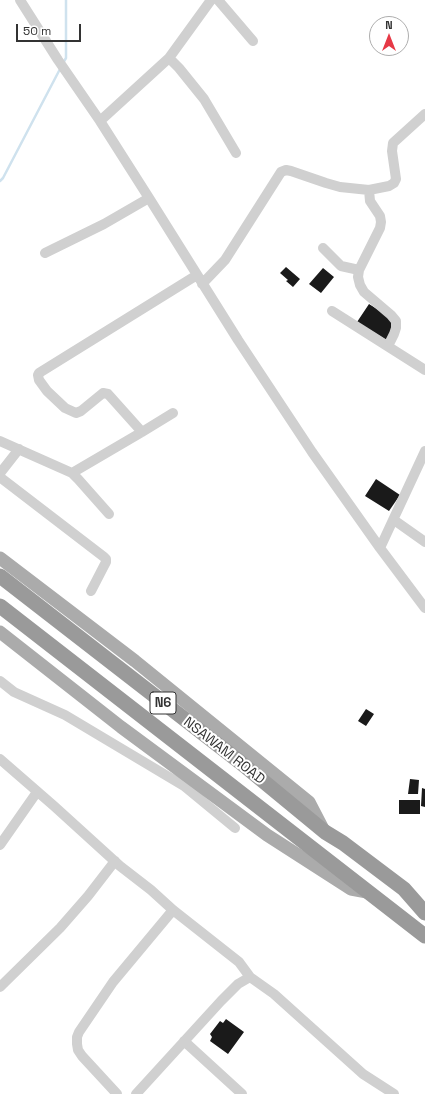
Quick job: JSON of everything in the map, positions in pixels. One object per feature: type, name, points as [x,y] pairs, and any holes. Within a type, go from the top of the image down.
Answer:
[{"type":"highway","name":"NSAWAM ROAD","points":[[0,576],[240,762],[324,832],[342,843],[404,889],[425,913]]},
{"type":"highway","name":"NSAWAM ROAD","points":[[0,606],[425,936]]},
{"type":"highway","points":[[404,889],[425,900]]},
{"type":"main road","points":[[0,558],[135,661],[309,802],[324,832]]},
{"type":"main road","points":[[0,632],[121,727],[267,835],[351,889],[367,892]]},
{"type":"main road","points":[[218,798],[258,807]]},
{"type":"street","points":[[20,0],[58,60],[100,121],[238,340],[312,452],[380,548],[425,608]]},
{"type":"street","points":[[100,121],[169,58],[211,0]]},
{"type":"street","points":[[218,0],[253,41]]},
{"type":"street","points":[[169,58],[204,99],[236,153]]},
{"type":"street","points":[[142,432],[106,393],[76,413],[65,408],[47,391],[39,380],[39,373],[200,279],[225,260],[281,172],[286,170],[291,171],[340,187],[369,190],[389,186],[396,179],[392,151],[393,143],[425,114]]},
{"type":"street","points":[[369,190],[370,201],[380,216],[381,222],[380,228],[359,270],[358,277],[360,286],[364,292],[396,321],[396,328],[388,346]]},
{"type":"street","points":[[45,253],[104,224],[149,198]]},
{"type":"street","points":[[323,248],[341,266],[359,270]]},
{"type":"street","points":[[332,311],[425,370]]},
{"type":"street","points":[[72,473],[172,413]]},
{"type":"street","points":[[0,441],[72,473],[108,514]]},
{"type":"street","points":[[19,449],[0,472],[1,478],[106,559],[106,562],[91,591]]},
{"type":"street","points":[[380,548],[425,450]]},
{"type":"street","points":[[394,520],[425,542]]},
{"type":"street","points":[[0,681],[14,692],[65,716],[184,786],[235,828]]},
{"type":"street","points":[[0,759],[115,861],[238,962],[250,977],[274,994],[363,1074],[394,1094]]},
{"type":"street","points":[[0,845],[38,792]]},
{"type":"street","points":[[0,987],[60,928],[88,896],[115,861]]},
{"type":"street","points":[[117,1094],[82,1056],[78,1050],[77,1037],[113,982],[173,910]]},
{"type":"street","points":[[136,1094],[221,1000],[238,984],[250,977]]},
{"type":"street","points":[[184,1041],[242,1094]]},
{"type":"building","points":[[286,267],[300,279],[293,287],[280,273]]},
{"type":"building","points":[[323,268],[334,277],[321,293],[309,284]]},
{"type":"building","points":[[369,304],[399,323],[388,341],[357,322]]},
{"type":"building","points":[[376,479],[400,495],[389,511],[365,496]]},
{"type":"building","points":[[366,709],[374,714],[366,726],[358,721]]},
{"type":"building","points":[[410,779],[419,780],[418,794],[408,794]]},
{"type":"building","points":[[422,788],[425,789],[425,807],[421,806]]},
{"type":"building","points":[[399,800],[420,800],[420,814],[399,814]]},
{"type":"building","points":[[226,1019],[244,1032],[228,1054],[210,1041],[212,1037],[210,1034],[220,1021],[223,1023]]},
{"type":"waterway","points":[[63,63],[66,58],[66,0]]},
{"type":"waterway","points":[[0,181],[3,178],[60,69]]}]
